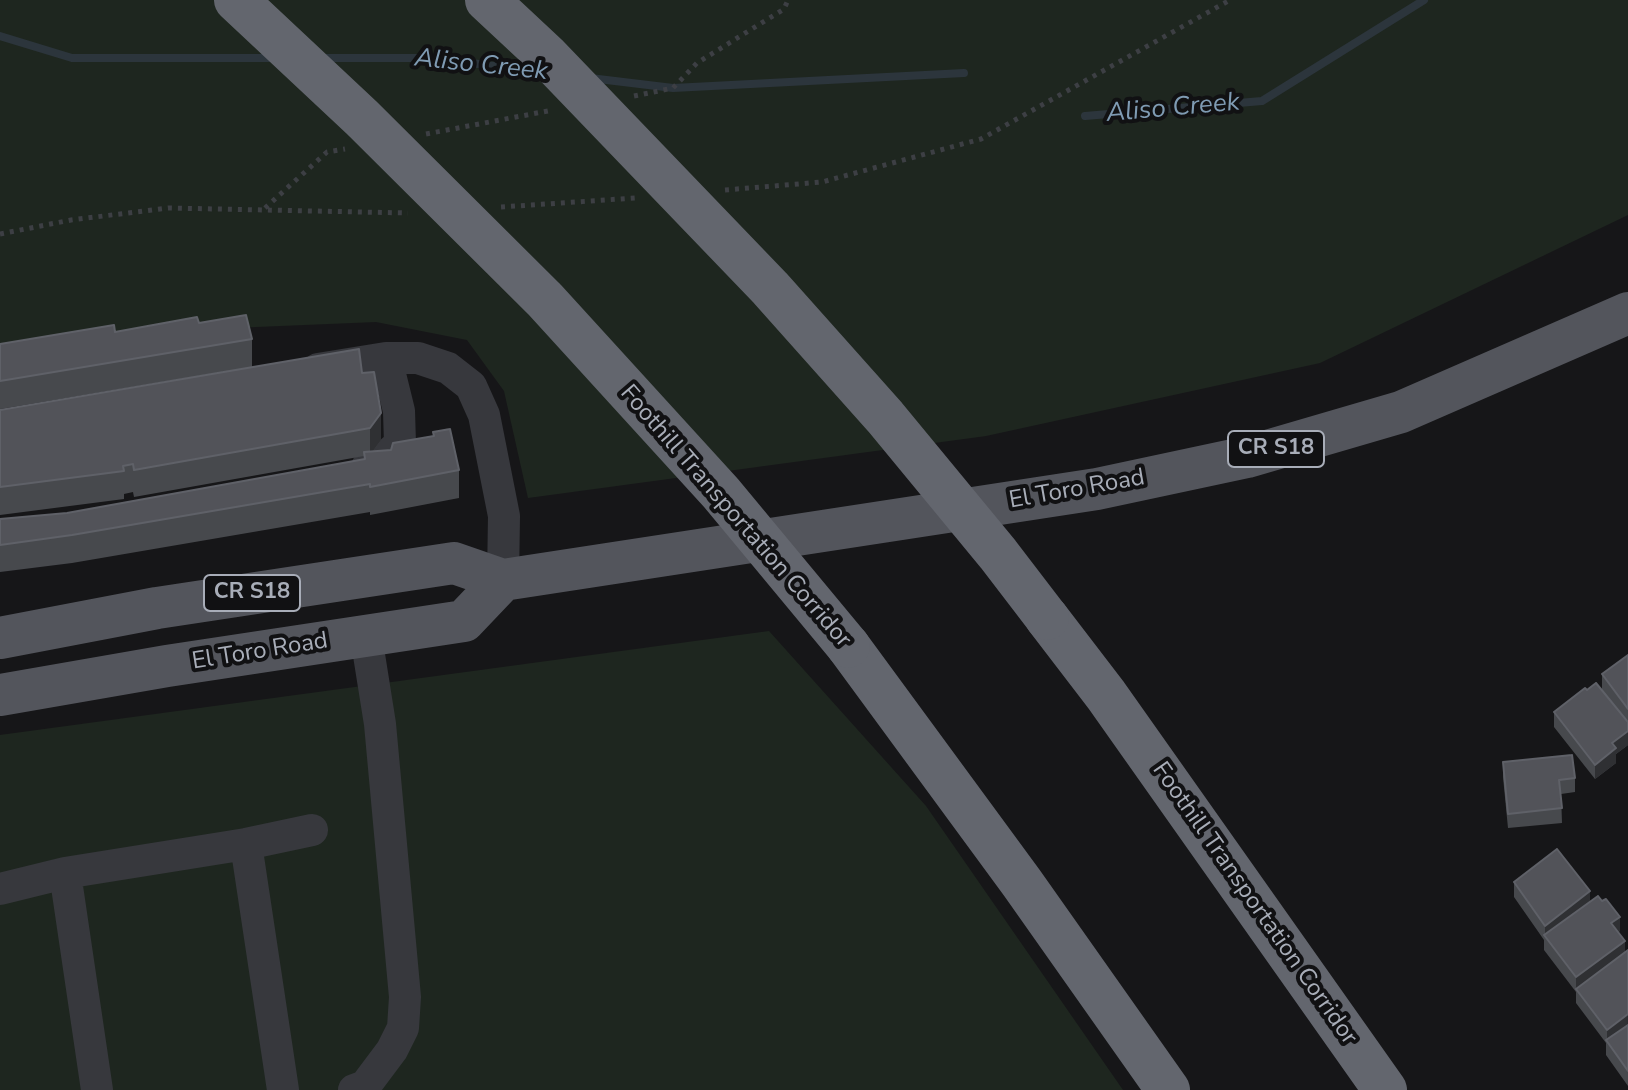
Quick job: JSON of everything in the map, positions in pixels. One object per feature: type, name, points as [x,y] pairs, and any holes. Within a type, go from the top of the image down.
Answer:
[{"type":"highway","name":"Foothill Transportation Corridor","points":[[236,0],[362,118],[545,300],[721,493],[848,646],[1022,883],[1168,1090]]},
{"type":"highway","name":"Foothill Transportation Corridor","points":[[487,0],[568,77],[770,288],[885,417],[998,554],[1106,695],[1385,1090]]},
{"type":"main road","name":"El Toro Road","points":[[0,638],[157,608],[454,563],[503,580],[1097,489],[1247,457],[1401,412],[1628,313]]},
{"type":"main road","name":"El Toro Road","points":[[0,695],[464,621],[503,580]]},
{"type":"lane","points":[[293,373],[386,358],[418,358],[448,368],[471,386],[484,415],[504,516],[503,580]]},
{"type":"lane","points":[[345,471],[375,466],[400,444],[399,411],[386,358]]},
{"type":"lane","points":[[354,1090],[365,1086],[392,1050],[403,1028],[405,997],[380,724],[366,636]]},
{"type":"lane","points":[[0,889],[65,873],[246,844],[312,830]]},
{"type":"lane","points":[[246,844],[283,1090]]},
{"type":"lane","points":[[65,873],[97,1090]]},
{"type":"path","points":[[626,97],[673,88],[697,63],[784,9],[788,0]]},
{"type":"path","points":[[421,135],[563,109]]},
{"type":"path","points":[[264,209],[327,152],[359,146]]},
{"type":"shaded area","points":[[0,0],[1628,0],[1628,215],[1320,363],[986,436],[528,498],[504,391],[467,340],[376,322],[136,332],[0,359]]},
{"type":"shaded area","points":[[769,631],[926,806],[1123,1090],[0,1090],[0,735]]},
{"type":"building","points":[[246,315],[252,339],[0,381],[0,344],[114,325],[115,332],[197,317],[199,323]]},
{"type":"building","points":[[359,349],[362,373],[374,372],[381,413],[370,428],[134,470],[133,464],[123,466],[124,471],[0,487],[0,410]]},
{"type":"building","points":[[450,429],[459,470],[370,487],[370,484],[0,545],[0,519],[67,513],[365,459],[364,452],[391,450],[393,443],[434,436],[433,432]]},
{"type":"building","points":[[1628,655],[1628,709],[1602,674]]},
{"type":"building","points":[[1596,683],[1628,722],[1628,731],[1612,743],[1616,748],[1595,765],[1554,712]]},
{"type":"building","points":[[1572,755],[1575,778],[1559,780],[1562,808],[1508,814],[1503,762]]},
{"type":"building","points":[[1557,849],[1590,891],[1545,926],[1514,882]]},
{"type":"building","points":[[1598,896],[1602,901],[1606,899],[1620,917],[1611,923],[1625,941],[1576,977],[1544,935]]},
{"type":"building","points":[[1628,950],[1628,1014],[1607,1030],[1576,989]]},
{"type":"building","points":[[1628,1025],[1628,1071],[1606,1040]]},
{"type":"waterway","name":"Aliso Creek","points":[[1085,116],[1262,101],[1424,0]]},
{"type":"waterway","name":"Aliso Creek","points":[[0,36],[72,58],[274,58]]},
{"type":"waterway","name":"Aliso Creek","points":[[319,58],[432,58],[541,72]]},
{"type":"waterway","name":"Aliso Creek","points":[[590,78],[673,88],[964,73]]}]
